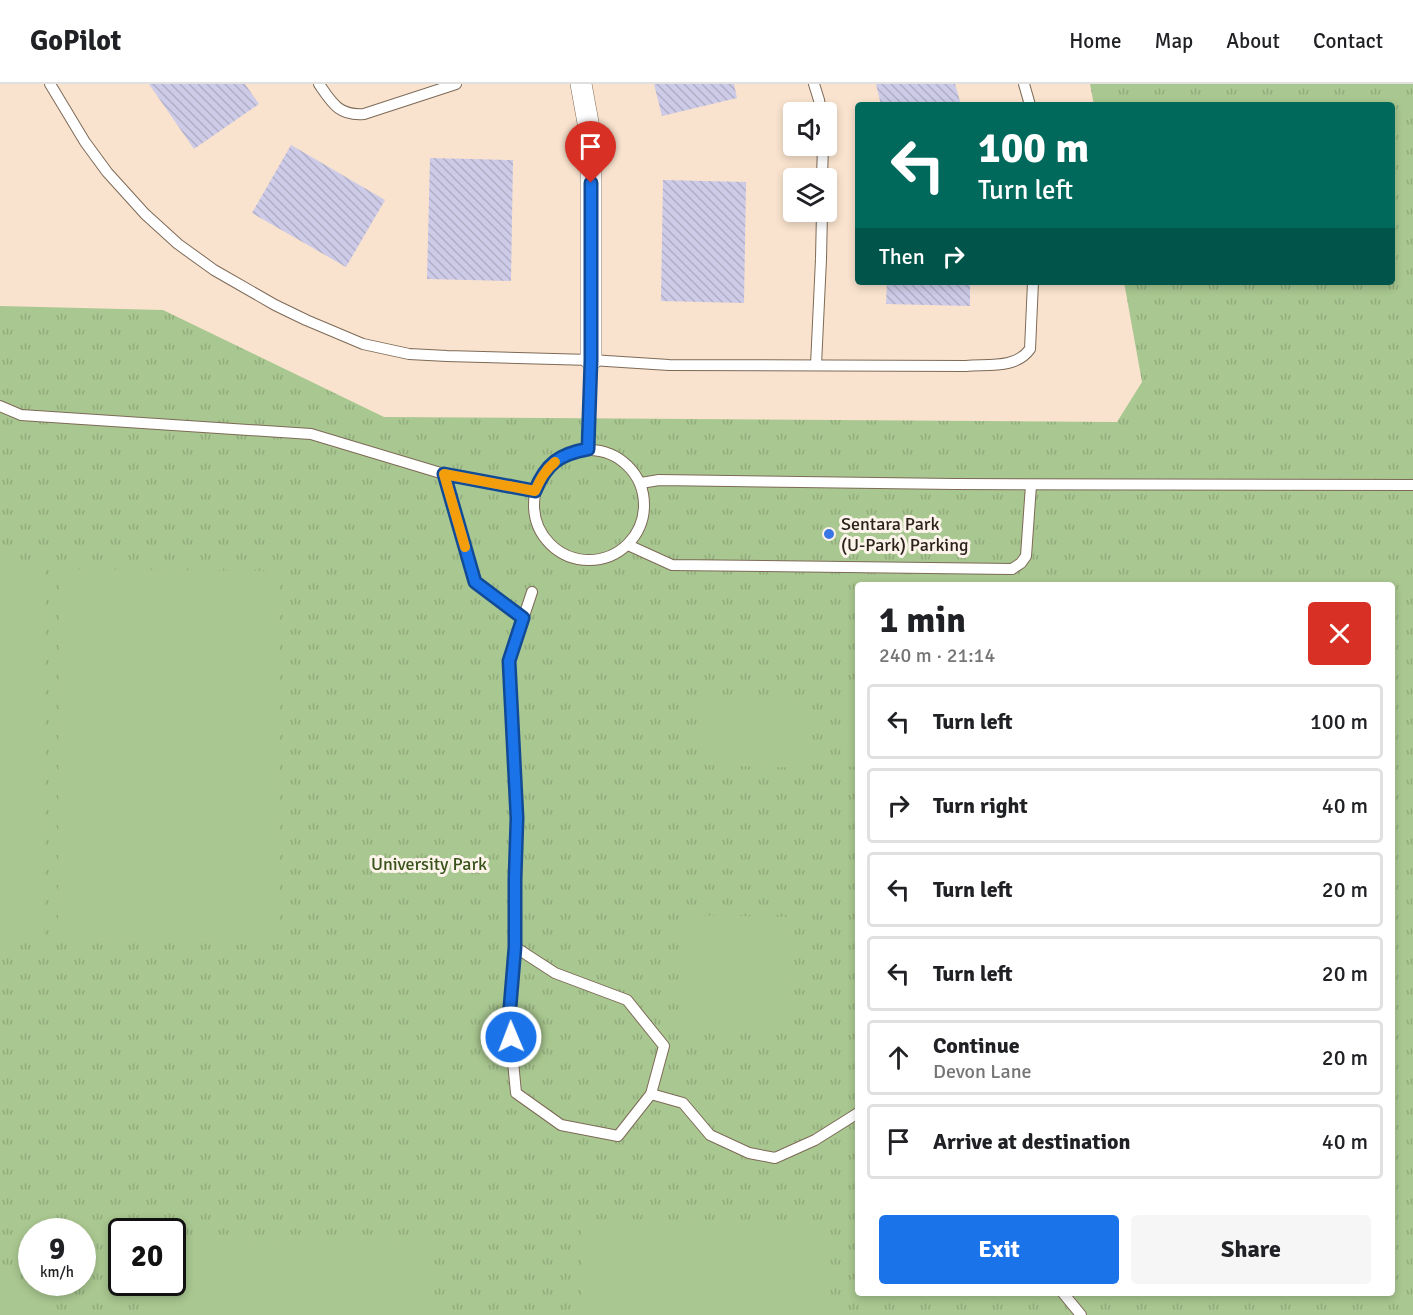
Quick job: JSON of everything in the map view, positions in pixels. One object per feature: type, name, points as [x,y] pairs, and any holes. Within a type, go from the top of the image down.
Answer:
[{"type":"street","points":[[581,84],[589,128],[591,160],[591,360]]},
{"type":"lane","points":[[50,84],[64,109],[107,172],[145,214],[178,244],[233,281],[275,305],[372,347],[409,354],[669,365],[966,366],[1012,363],[1025,356],[1030,349],[1033,285]]},
{"type":"lane","points":[[319,84],[332,103],[340,110],[358,115],[456,84]]},
{"type":"lane","points":[[814,84],[819,102]]},
{"type":"lane","points":[[1024,84],[1029,102]]},
{"type":"lane","points":[[816,365],[822,222]]},
{"type":"lane","points":[[588,449],[591,360]]},
{"type":"lane","points":[[0,406],[21,415],[312,434],[444,474],[535,491]]},
{"type":"lane","points":[[588,449],[614,455],[625,463],[641,483],[645,496],[641,524],[634,537],[622,550],[597,560],[581,560],[553,547],[543,536],[536,522],[534,506],[535,491],[540,478],[549,466],[560,458],[588,449]]},
{"type":"lane","points":[[444,474],[475,582],[523,618]]},
{"type":"lane","points":[[641,483],[660,480],[1413,485]]},
{"type":"lane","points":[[628,545],[672,565],[1012,569],[1026,556],[1031,484]]},
{"type":"lane","points":[[515,947],[555,973],[627,1000],[664,1046],[651,1094],[618,1136],[561,1125],[516,1093],[509,1019],[515,947],[517,818],[509,661],[532,592]]},
{"type":"lane","points":[[651,1094],[683,1103],[710,1135],[749,1153],[775,1158],[815,1140],[855,1115]]},
{"type":"lane","points":[[1065,1296],[1081,1315]]},
{"type":"green space","name":"University Park","points":[[1090,84],[1413,84],[1413,1315],[0,1315],[0,306],[163,310],[384,417],[1117,422],[1142,382],[1125,285],[1395,285],[1395,102],[1093,102]]},
{"type":"green space","points":[[0,567],[45,567],[44,940],[0,940]]},
{"type":"green space","points":[[59,569],[280,571],[279,944],[58,942]]},
{"type":"green space","points":[[704,701],[808,704],[806,768],[703,765]]},
{"type":"green space","points":[[841,703],[855,703],[855,767],[840,766]]},
{"type":"green space","points":[[680,915],[790,917],[789,1029],[678,1027]]},
{"type":"green space","points":[[582,1219],[829,1221],[829,1315],[582,1315]]},
{"type":"green space","points":[[186,1240],[430,1242],[429,1315],[157,1315],[158,1296],[186,1296]]},
{"type":"green space","points":[[0,1288],[18,1288],[18,1296],[47,1296],[47,1315],[0,1315]]},
{"type":"building","points":[[149,84],[245,84],[259,104],[194,149]]},
{"type":"building","points":[[654,84],[734,84],[737,98],[662,116]]},
{"type":"building","points":[[876,84],[955,84],[960,102],[880,102]]},
{"type":"building","points":[[291,145],[385,200],[346,267],[252,213]]},
{"type":"building","points":[[430,158],[513,160],[511,281],[427,279]]},
{"type":"building","points":[[663,180],[746,182],[744,303],[661,301]]},
{"type":"building","points":[[887,285],[970,285],[970,306],[886,304]]},
{"type":"slow traffic","points":[[465,547],[444,474],[535,491],[540,478],[555,462]]},
{"type":"place","name":"Sentara Park (U-Park) Parking","points":[[829,534]]},
{"type":"route","points":[[511,1037],[509,1019],[515,947],[517,818],[509,661],[523,618],[475,582],[444,474],[535,491],[540,478],[549,466],[560,458],[588,449],[591,360],[591,183]]}]
